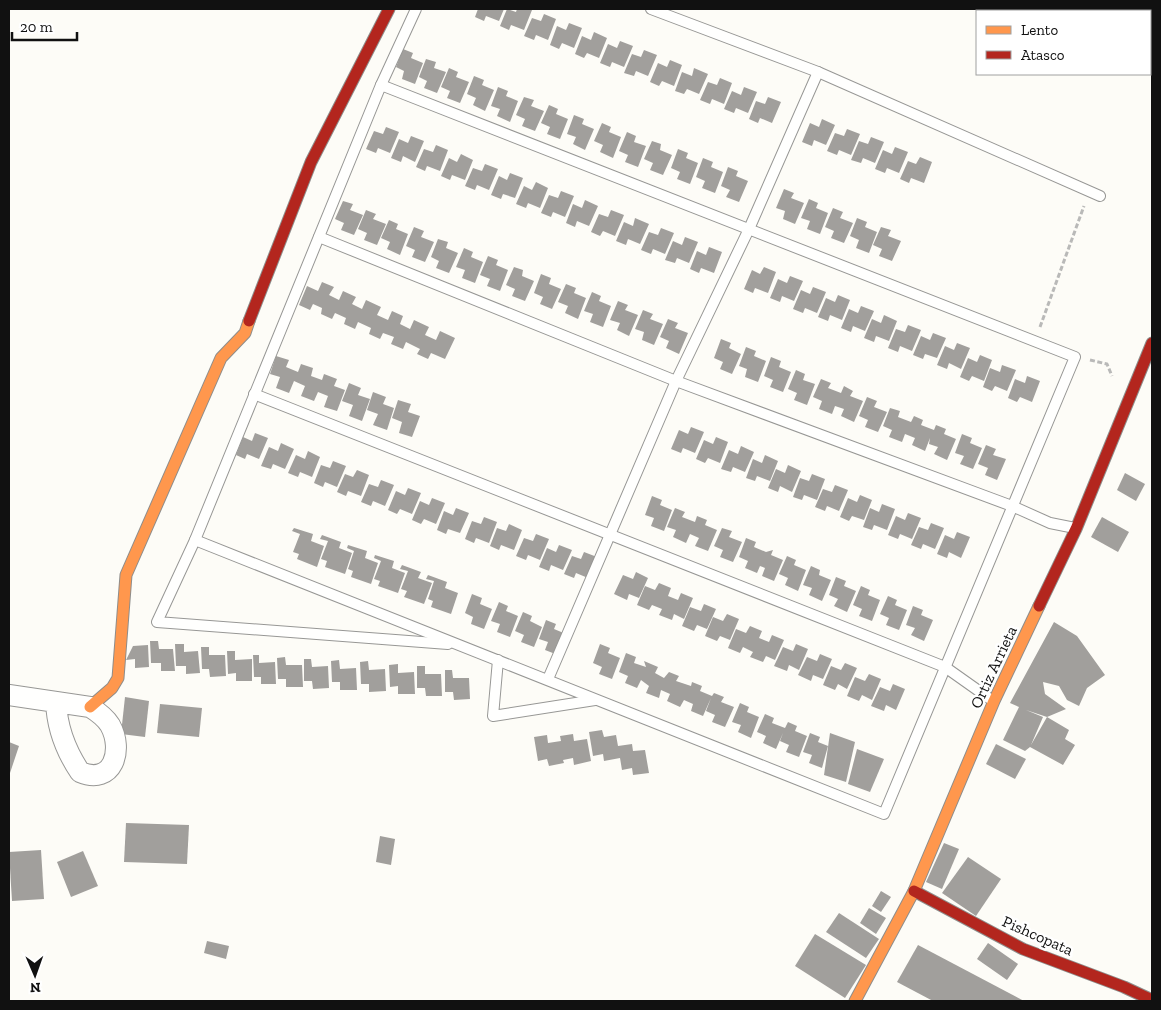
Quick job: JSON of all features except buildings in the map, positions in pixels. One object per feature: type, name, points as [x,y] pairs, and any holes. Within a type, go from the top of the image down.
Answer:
[{"type":"street","points":[[90,706],[112,688],[118,678],[126,575],[133,558],[221,358],[245,333],[310,162],[389,9]]},
{"type":"street","name":"Ortiz Arrieta","points":[[855,1001],[914,891],[994,701],[1076,529],[1152,343]]},
{"type":"street","points":[[9,695],[90,706],[105,718],[110,726],[116,749],[112,766],[102,774],[95,776],[80,772],[66,752],[56,702]]},
{"type":"street","name":"Pishcopata","points":[[914,891],[1023,949],[1124,987],[1152,1000]]},
{"type":"lane","points":[[416,9],[381,85],[194,540],[157,622],[460,645]]},
{"type":"lane","points":[[651,9],[818,72],[1100,196]]},
{"type":"lane","points":[[548,679],[676,381],[749,229],[818,72]]},
{"type":"lane","points":[[194,540],[884,814],[1075,356],[381,85]]},
{"type":"lane","points":[[318,237],[676,381],[1012,506],[1050,523],[1076,529]]},
{"type":"lane","points":[[254,394],[610,533],[945,667],[994,701]]},
{"type":"lane","points":[[498,660],[493,716],[596,700]]},
{"type":"path","points":[[1034,341],[1090,191]]},
{"type":"path","points":[[1075,356],[1107,364],[1116,386],[1131,394]]},
{"type":"traffic: slow","points":[[90,707],[112,688],[118,678],[126,575],[221,358],[245,333],[249,321]]},
{"type":"traffic: slow","points":[[855,1001],[914,891],[994,701],[1039,606]]},
{"type":"traffic: jam","points":[[249,321],[311,162],[389,9]]},
{"type":"traffic: jam","points":[[1039,606],[1076,529],[1152,343]]},
{"type":"traffic: jam","points":[[914,891],[1023,949],[1124,987],[1152,1000]]}]
